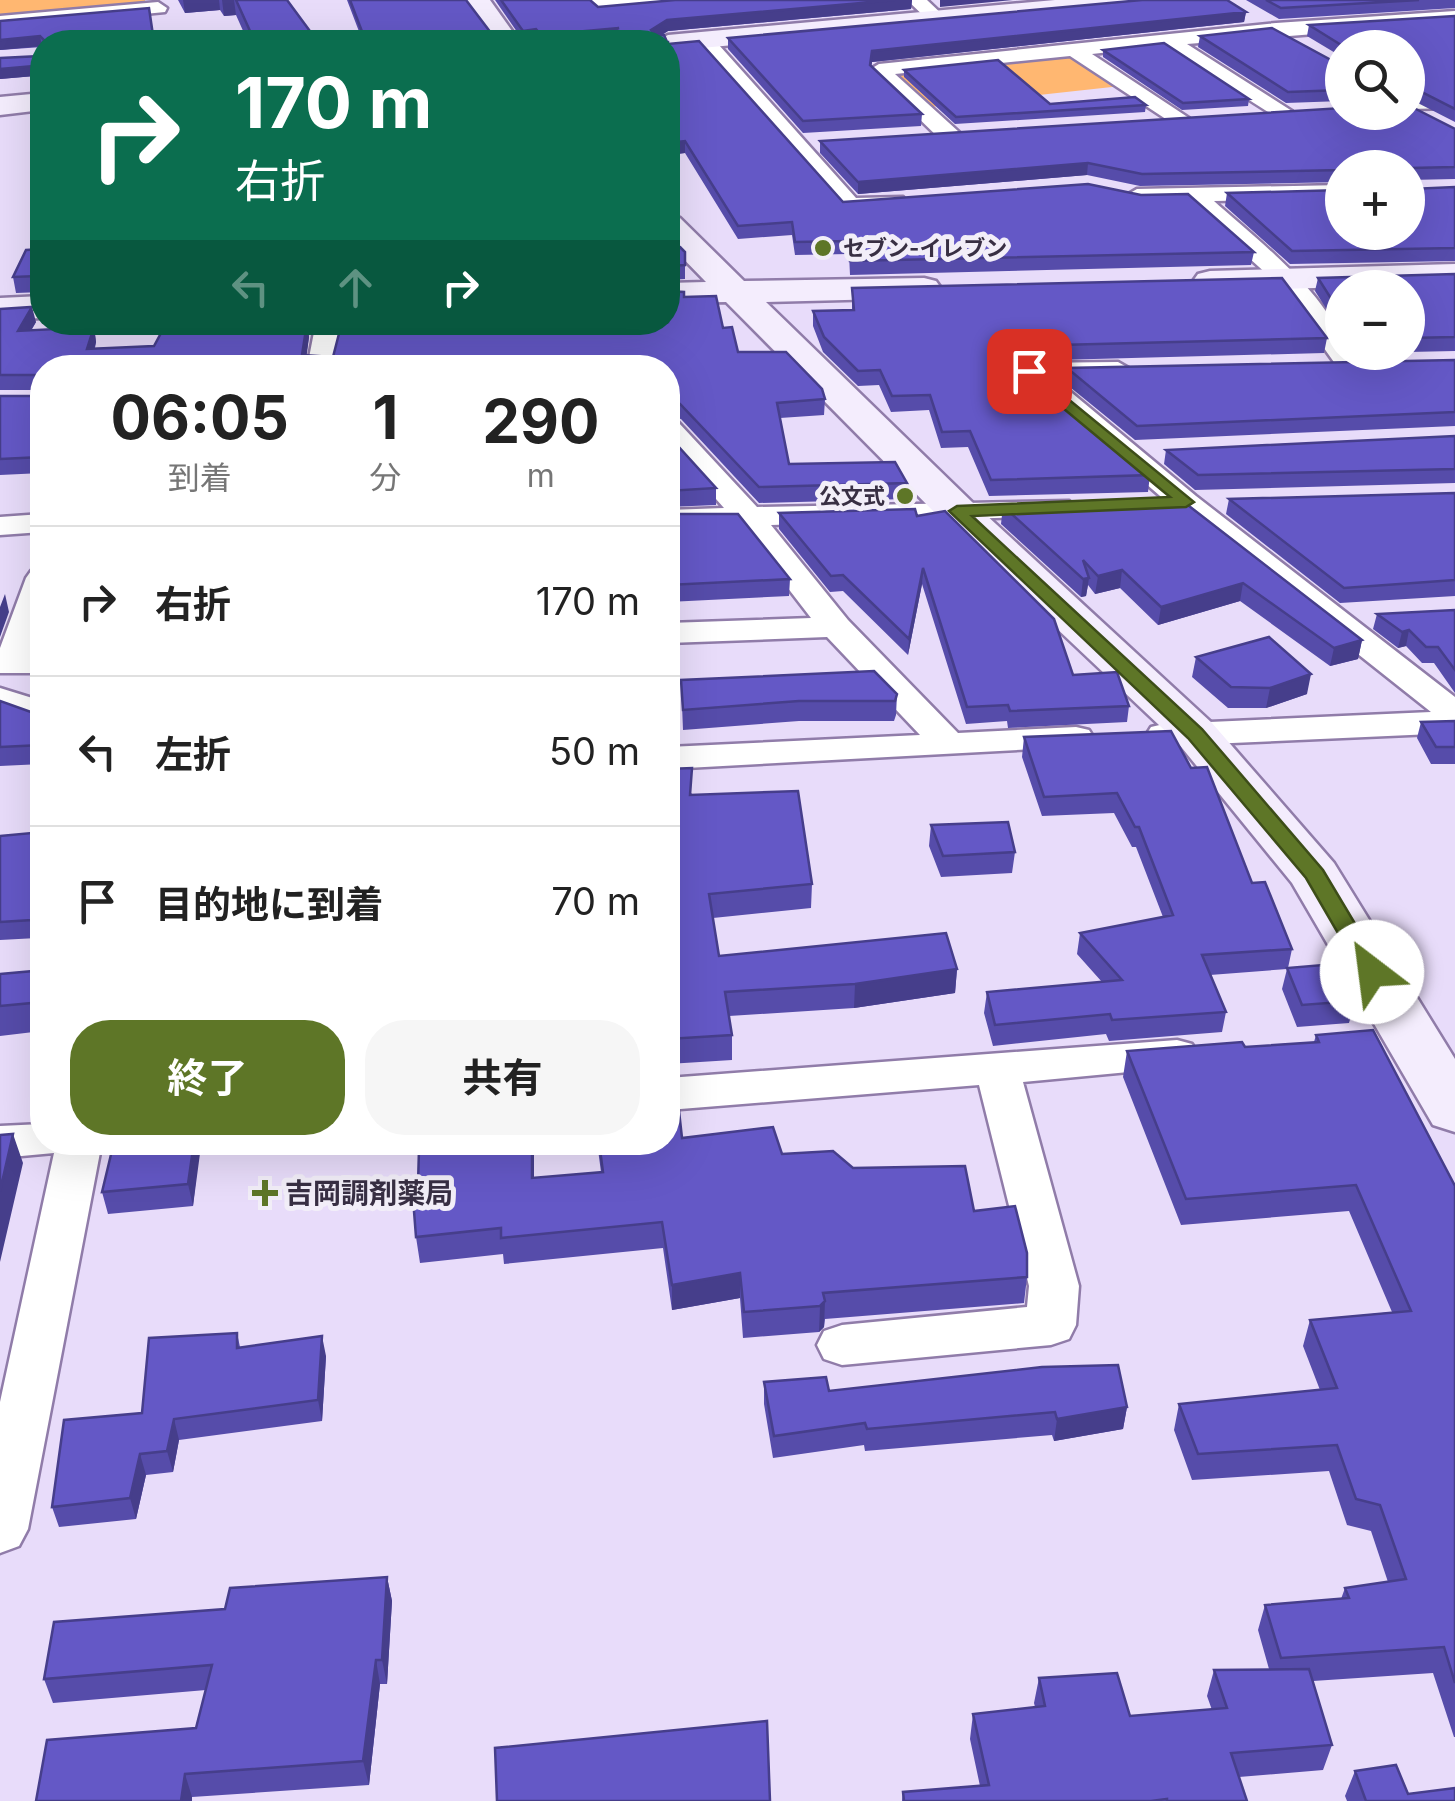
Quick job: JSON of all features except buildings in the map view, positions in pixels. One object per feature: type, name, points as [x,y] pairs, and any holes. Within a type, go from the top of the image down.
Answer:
[{"type":"street","points":[[477,0],[498,30]]},
{"type":"street","points":[[591,0],[598,8],[686,0]]},
{"type":"street","points":[[916,0],[938,18]]},
{"type":"street","points":[[680,42],[1138,0]]},
{"type":"street","points":[[1242,10],[1310,49]]},
{"type":"street","points":[[0,22],[159,11]]},
{"type":"street","points":[[913,138],[961,136],[879,70],[1276,29],[1455,17]]},
{"type":"street","points":[[703,39],[808,144],[850,206],[909,201]]},
{"type":"street","points":[[1171,42],[1294,115],[1250,118]]},
{"type":"street","points":[[1075,51],[1190,122],[1143,125]]},
{"type":"street","points":[[1425,105],[1455,102]]},
{"type":"street","points":[[0,106],[30,103]]},
{"type":"street","points":[[1425,117],[1439,126]]},
{"type":"street","points":[[1105,190],[1140,197],[1325,193]]},
{"type":"street","points":[[1194,197],[1288,280],[1325,331]]},
{"type":"street","points":[[680,236],[957,511],[1195,734],[1315,875],[1391,1039],[1455,1110]]},
{"type":"street","points":[[1172,282],[1455,274]]},
{"type":"street","points":[[680,293],[958,287]]},
{"type":"street","points":[[0,309],[30,308]]},
{"type":"street","points":[[1313,367],[1325,367]]},
{"type":"street","points":[[1142,370],[1029,371],[1186,502],[1455,714]]},
{"type":"street","points":[[1127,453],[1165,451]]},
{"type":"street","points":[[680,456],[747,515],[836,626],[948,743]]},
{"type":"street","points":[[1148,504],[1224,501]]},
{"type":"street","points":[[680,519],[1090,506]]},
{"type":"street","points":[[0,526],[30,524]]},
{"type":"street","points":[[1332,617],[1384,615]]},
{"type":"street","points":[[18,667],[30,622]]},
{"type":"street","points":[[680,632],[836,626]]},
{"type":"street","points":[[0,698],[30,708]]},
{"type":"street","points":[[680,757],[1455,722]]},
{"type":"street","points":[[680,1093],[1214,1052]]},
{"type":"street","points":[[842,1345],[1051,1325],[1054,1286],[997,1068]]},
{"type":"street","points":[[0,1142],[30,1141]]},
{"type":"street","points":[[0,1528],[76,1155]]},
{"type":"shaded area","points":[[0,0],[145,0],[145,3],[0,18]]},
{"type":"shaded area","points":[[1074,54],[1121,86],[930,107],[890,71]]},
{"type":"place","name":"セブン-イレブン","points":[[823,248]]},
{"type":"place","name":"公文式","points":[[905,496]]},
{"type":"place","name":"吉岡調剤薬局","points":[[265,1193]]},
{"type":"route","points":[[1029,371],[1186,502],[957,511],[1195,734],[1315,875],[1372,972]]}]
